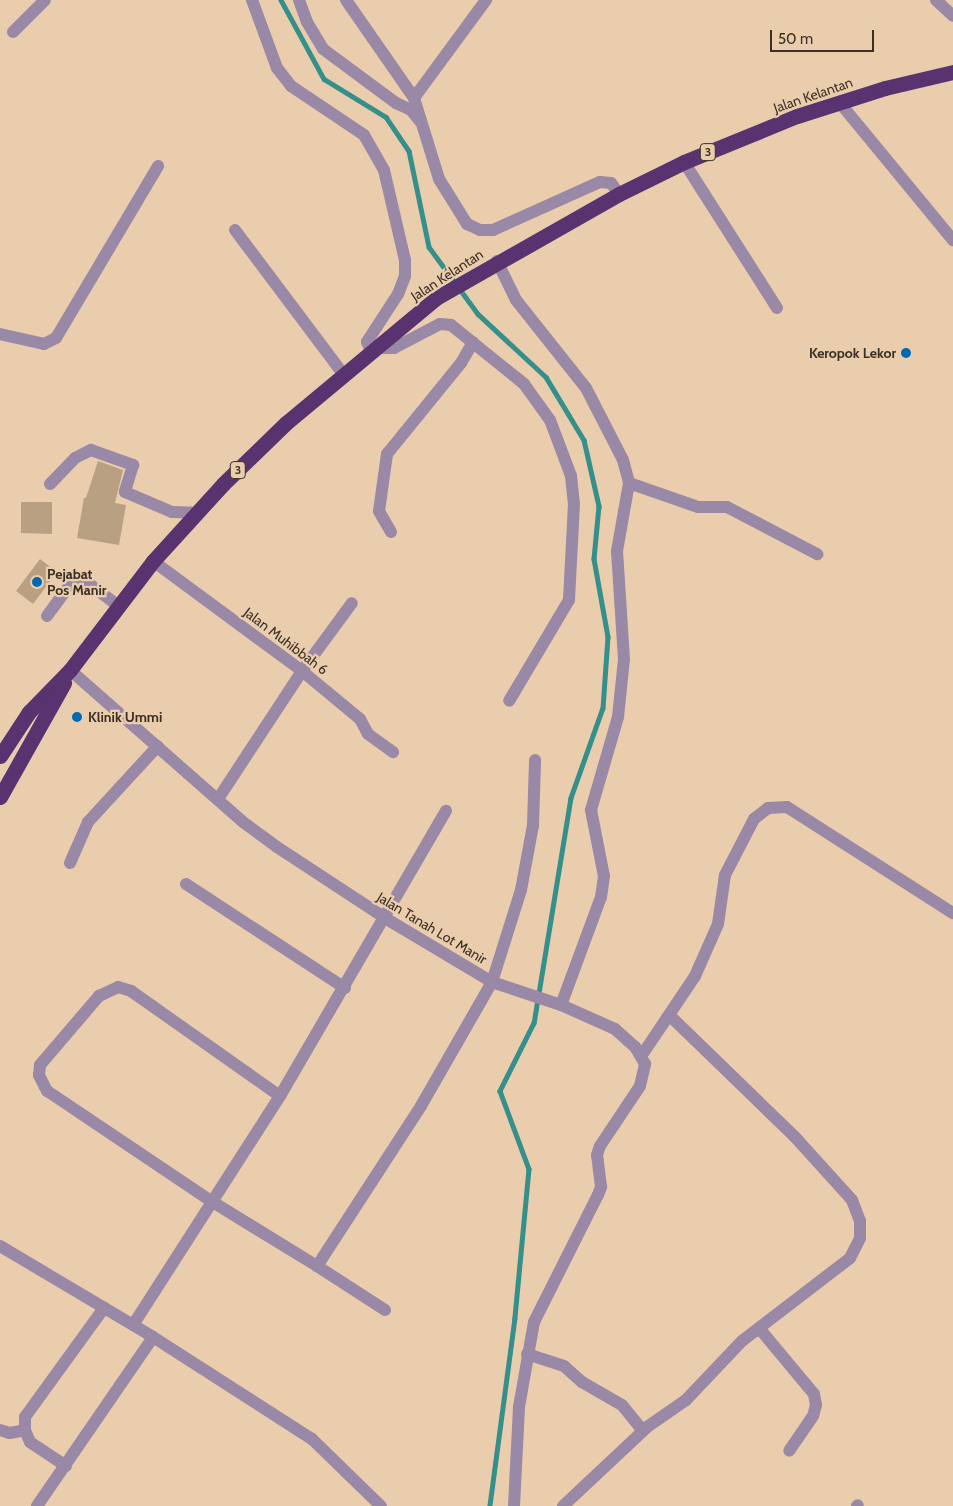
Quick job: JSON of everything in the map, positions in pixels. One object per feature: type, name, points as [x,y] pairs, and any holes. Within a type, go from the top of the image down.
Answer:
[{"type":"highway","name":"Jalan Kelantan","points":[[0,756],[29,712],[70,670],[117,605],[196,513],[286,423],[436,298],[479,271],[619,194],[684,162],[797,116],[953,72]]},
{"type":"highway","name":"Jalan Kelantan","points":[[0,796],[43,724],[70,670]]},
{"type":"street","points":[[13,32],[45,0]]},
{"type":"street","points":[[252,0],[277,68],[291,86],[364,135],[384,170],[405,260],[405,276],[398,294],[367,342],[373,349],[394,348],[440,324],[452,325],[524,384],[550,420],[571,476],[574,504],[569,600],[509,701]]},
{"type":"street","points":[[299,0],[307,22],[323,49],[396,103],[411,110],[421,123]]},
{"type":"street","points":[[346,0],[414,98],[439,179],[467,224],[480,230],[493,230],[600,182],[611,183],[619,194]]},
{"type":"street","points":[[414,98],[486,0]]},
{"type":"street","points":[[936,0],[953,16]]},
{"type":"street","points":[[840,103],[953,240]]},
{"type":"street","points":[[684,162],[777,308]]},
{"type":"street","points":[[0,334],[44,344],[56,338],[158,166]]},
{"type":"street","points":[[235,230],[343,374]]},
{"type":"street","points":[[497,261],[516,300],[586,388],[623,460],[629,483],[617,552],[624,659],[618,717],[591,810],[604,876],[602,897],[556,1003]]},
{"type":"street","points":[[391,532],[379,511],[387,454],[461,363],[473,342]]},
{"type":"street","points":[[50,484],[75,458],[91,450],[133,465],[125,492],[172,512],[196,513]]},
{"type":"street","points":[[629,483],[698,507],[727,507],[817,554]]},
{"type":"street","name":"Jalan Muhibbah 6","points":[[153,562],[302,671],[360,718],[368,734],[392,752]]},
{"type":"street","points":[[47,616],[72,582],[77,580],[88,583],[117,605]]},
{"type":"street","points":[[218,799],[302,671],[352,603]]},
{"type":"street","name":"Jalan Tanah Lot Manir","points":[[70,670],[218,799],[277,847],[384,918],[492,982],[420,1106],[317,1266]]},
{"type":"street","points":[[70,863],[88,822],[158,746]]},
{"type":"street","points":[[514,1506],[519,1407],[534,1322],[545,1296],[598,1195],[601,1181],[597,1155],[640,1086],[644,1075],[638,1051],[615,1029],[556,1003],[492,982],[521,890],[533,825],[535,760]]},
{"type":"street","points":[[638,1051],[670,1016],[695,976],[718,924],[726,874],[754,819],[768,808],[787,807],[953,913]]},
{"type":"street","points":[[133,1325],[280,1096],[345,988],[446,811]]},
{"type":"street","points":[[186,884],[345,988]]},
{"type":"street","points":[[280,1096],[131,991],[118,988],[100,996],[40,1065],[39,1076],[47,1091],[211,1201],[385,1310]]},
{"type":"street","points":[[563,1506],[643,1431],[686,1400],[742,1341],[850,1258],[860,1238],[860,1220],[852,1200],[795,1137],[670,1016]]},
{"type":"street","points":[[0,1246],[153,1337],[312,1439],[381,1506]]},
{"type":"street","points":[[66,1466],[30,1442],[25,1430],[25,1417],[104,1308]]},
{"type":"street","points":[[759,1328],[814,1394],[816,1405],[813,1416],[789,1451]]},
{"type":"street","points":[[37,1506],[153,1337]]},
{"type":"street","points":[[527,1354],[564,1366],[582,1382],[622,1405],[643,1431]]},
{"type":"street","points":[[0,1430],[10,1433],[25,1430]]},
{"type":"building","points":[[98,461],[123,470],[115,503],[126,505],[119,545],[77,538],[84,498],[86,498]]},
{"type":"building","points":[[21,502],[52,502],[52,534],[21,533]]},
{"type":"building","name":"Pejabat Pos Manir","points":[[40,559],[57,572],[33,604],[16,591]]},
{"type":"waterway","points":[[281,0],[324,79],[386,117],[409,151],[429,247],[478,314],[546,377],[584,440],[599,506],[594,559],[608,637],[603,708],[571,798],[534,1023],[500,1091],[529,1169],[515,1318],[490,1506]]},
{"type":"place","name":"Keropok Lekor","points":[[906,353]]},
{"type":"place","name":"Pejabat Pos Manir","points":[[37,582]]},
{"type":"place","name":"Klinik Ummi","points":[[77,717]]}]
